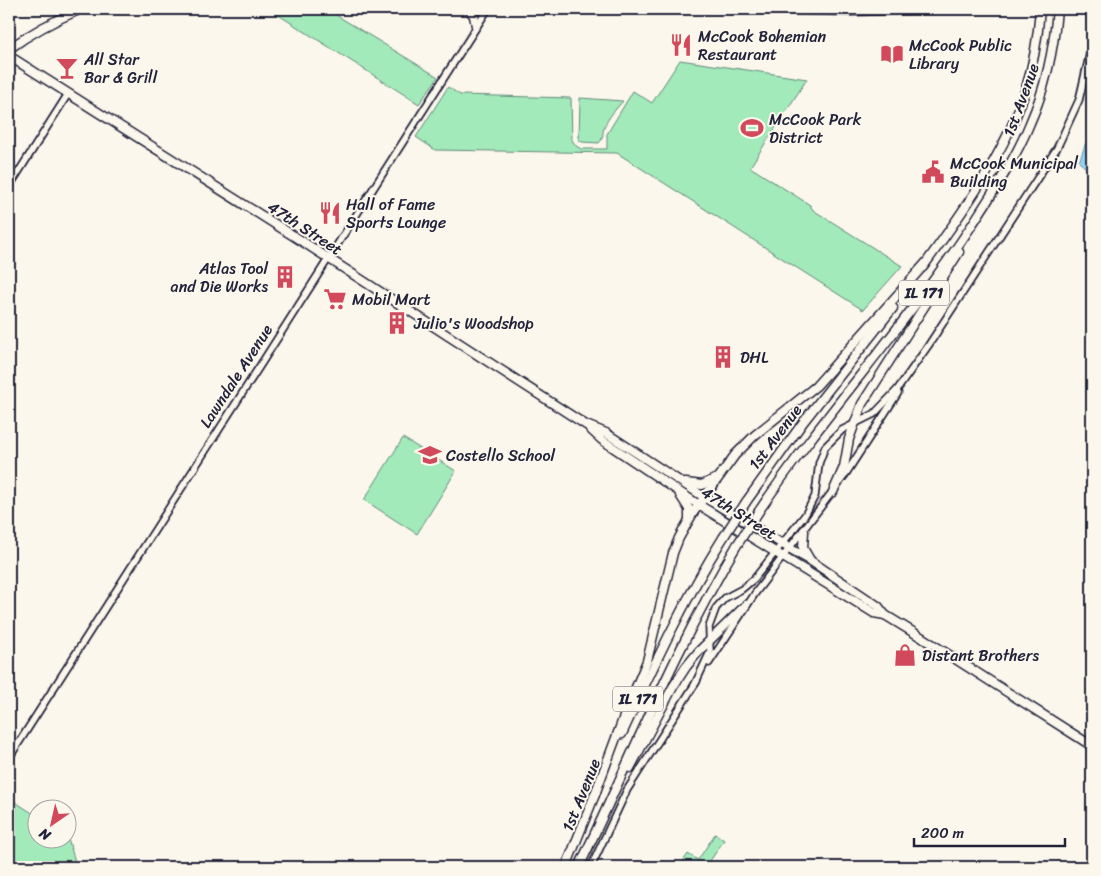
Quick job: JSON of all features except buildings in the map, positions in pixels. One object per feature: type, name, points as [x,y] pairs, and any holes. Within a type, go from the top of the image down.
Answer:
[{"type":"main road","points":[[9,49],[29,34],[81,9]]},
{"type":"main road","points":[[469,9],[474,16],[476,26]]},
{"type":"main road","points":[[758,9],[860,11],[925,9]]},
{"type":"main road","name":"1st Avenue","points":[[566,867],[594,797],[667,638],[723,538],[746,502],[804,421],[925,264],[971,197],[1009,131],[1024,96],[1037,44],[1040,9]]},
{"type":"main road","name":"1st Avenue","points":[[579,867],[672,664],[713,586],[738,545],[759,511],[806,444],[942,270],[1016,153],[1031,121],[1044,85],[1051,55],[1057,9]]},
{"type":"main road","name":"47th Street","points":[[9,56],[586,424],[606,433],[704,497],[811,561],[878,606],[884,615],[1092,746]]},
{"type":"main road","points":[[833,492],[844,467],[854,424],[870,391],[963,246],[994,190]]},
{"type":"main road","points":[[594,797],[647,661],[673,553],[688,521],[719,476],[746,443],[816,386],[925,264]]},
{"type":"main road","name":"47th Street","points":[[586,424],[602,440],[699,505],[776,551],[874,614],[884,615]]},
{"type":"main road","points":[[676,479],[686,483],[702,485],[719,476]]},
{"type":"main road","points":[[657,477],[682,497],[689,509],[688,521]]},
{"type":"main road","points":[[804,531],[803,548],[811,561]]},
{"type":"main road","points":[[602,818],[680,675],[693,657],[710,639],[736,617],[746,605]]},
{"type":"street","name":"Lawndale Avenue","points":[[9,758],[488,9]]},
{"type":"street","points":[[591,867],[627,790],[746,605],[833,492],[880,423],[914,367],[1057,148],[1079,100],[1092,44]]},
{"type":"street","points":[[9,188],[68,94]]},
{"type":"street","points":[[695,684],[708,658],[710,621],[716,608],[725,598],[742,589],[754,579],[805,514],[815,496],[819,463],[825,448],[836,434],[866,419],[883,406],[914,367]]},
{"type":"green space","points":[[269,9],[339,9],[336,15],[438,77],[419,104]]},
{"type":"green space","points":[[680,60],[807,79],[750,167],[810,205],[813,210],[902,266],[863,310],[617,153],[435,150],[416,137],[448,87],[460,95],[571,98],[572,140],[576,146],[581,149],[607,149],[607,134],[633,91],[652,103]]},
{"type":"green space","points":[[580,98],[623,101],[608,120],[599,143],[582,142],[579,140]]},
{"type":"green space","points":[[403,438],[456,471],[417,534],[364,500]]},
{"type":"green space","points":[[9,798],[28,810],[28,848],[71,848],[76,865],[74,867],[9,867]]},
{"type":"green space","points":[[715,834],[724,840],[706,867],[679,867],[688,854],[698,860]]},
{"type":"water","points":[[1092,133],[1092,173],[1079,162]]},
{"type":"place","name":"McCook Bohemian Restaurant","points":[[681,45]]},
{"type":"place","name":"McCook Public Library","points":[[892,54]]},
{"type":"place","name":"All Star Bar & Grill","points":[[67,68]]},
{"type":"place","name":"McCook Park District","points":[[752,128]]},
{"type":"place","name":"McCook Municipal Building","points":[[933,172]]},
{"type":"place","name":"Hall of Fame Sports Lounge","points":[[330,213]]},
{"type":"place","name":"Atlas Tool and Die Works","points":[[285,277]]},
{"type":"place","name":"Mobil Mart","points":[[335,299]]},
{"type":"place","name":"Julio's Woodshop","points":[[397,323]]},
{"type":"place","name":"DHL","points":[[723,357]]},
{"type":"place","name":"Costello School","points":[[430,455]]},
{"type":"place","name":"Distant Brothers","points":[[905,655]]}]
